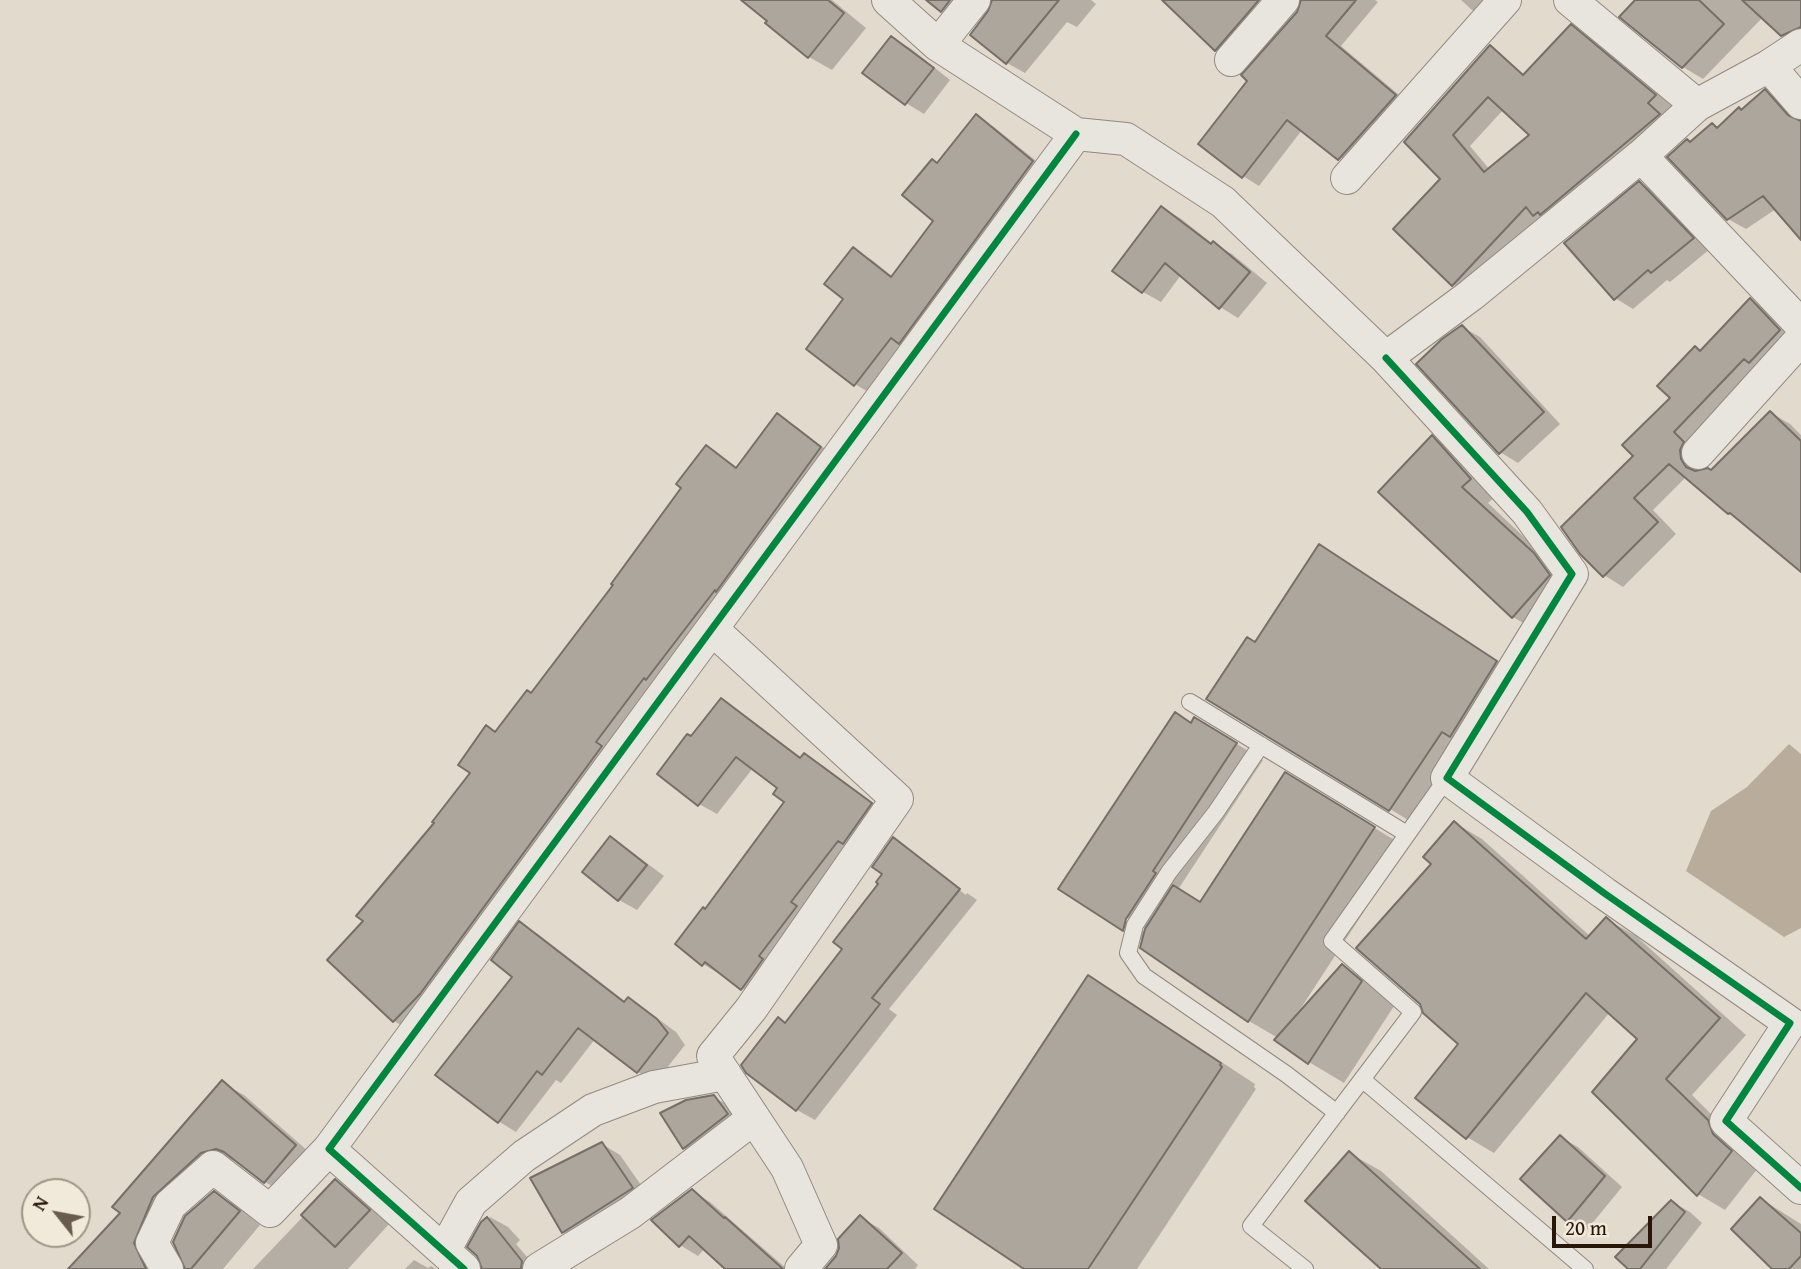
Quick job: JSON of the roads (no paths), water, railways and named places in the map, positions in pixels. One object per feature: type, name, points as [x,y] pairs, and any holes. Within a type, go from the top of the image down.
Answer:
[{"type":"street","points":[[888,0],[938,45],[1076,134],[1126,139],[1223,202],[1386,358],[1527,512],[1572,574],[1447,779],[1790,1023],[1726,1121],[1801,1188]]},
{"type":"street","points":[[938,45],[974,0]]},
{"type":"street","points":[[1231,60],[1283,0]]},
{"type":"street","points":[[1348,178],[1505,0]]},
{"type":"street","points":[[1570,0],[1697,105]]},
{"type":"street","points":[[1386,358],[1471,295],[1641,156],[1697,105],[1769,66],[1801,45]]},
{"type":"street","points":[[1769,66],[1801,103]]},
{"type":"street","points":[[167,1269],[152,1243],[170,1205],[213,1167],[270,1211],[328,1149],[1076,134]]},
{"type":"street","points":[[1641,156],[1801,325]]},
{"type":"street","points":[[1698,453],[1801,339]]},
{"type":"street","points":[[712,629],[897,799],[751,1009],[713,1056],[786,1168],[821,1245],[801,1269]]},
{"type":"street","points":[[328,1149],[454,1260],[471,1202],[524,1156],[593,1110],[654,1087],[726,1074]]},
{"type":"street","points":[[539,1269],[631,1213],[754,1118]]},
{"type":"lane","points":[[1190,702],[1407,834]]},
{"type":"lane","points":[[1261,745],[1216,812],[1169,872],[1135,925],[1128,953],[1144,976],[1286,1074],[1336,1113]]},
{"type":"lane","points":[[1305,1269],[1251,1226],[1413,1012],[1332,941],[1447,779]]},
{"type":"lane","points":[[1363,1080],[1585,1269]]}]
